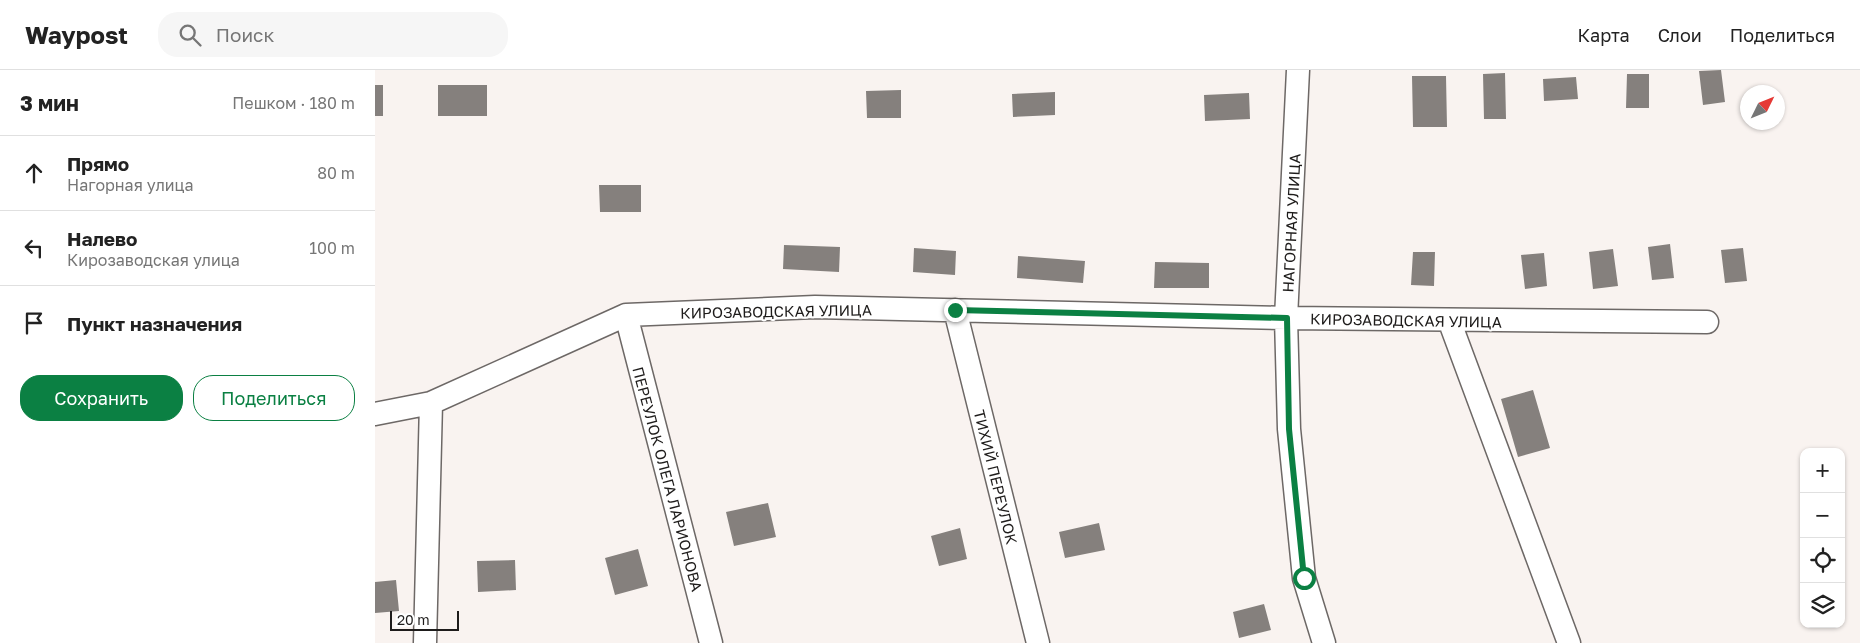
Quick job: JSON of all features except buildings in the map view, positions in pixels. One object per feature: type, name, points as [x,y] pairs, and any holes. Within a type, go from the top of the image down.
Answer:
[{"type":"street","name":"НАГОРНАЯ УЛИЦА","points":[[1298,70],[1287,318],[1289,429],[1304,578],[1323,643]]},
{"type":"street","name":"КИРОЗАВОДСКАЯ УЛИЦА","points":[[375,414],[431,402],[626,315],[815,307],[1287,318],[1707,322]]},
{"type":"street","name":"ТИХИЙ ПЕРЕУЛОК","points":[[955,310],[1038,643]]},
{"type":"street","name":"ПЕРЕУЛОК ОЛЕГА ЛАРИОНОВА","points":[[626,315],[711,643]]},
{"type":"street","points":[[1449,320],[1569,643]]},
{"type":"street","points":[[425,643],[431,402]]},
{"type":"route","points":[[955,310],[1287,318],[1289,429],[1304,578]]}]
